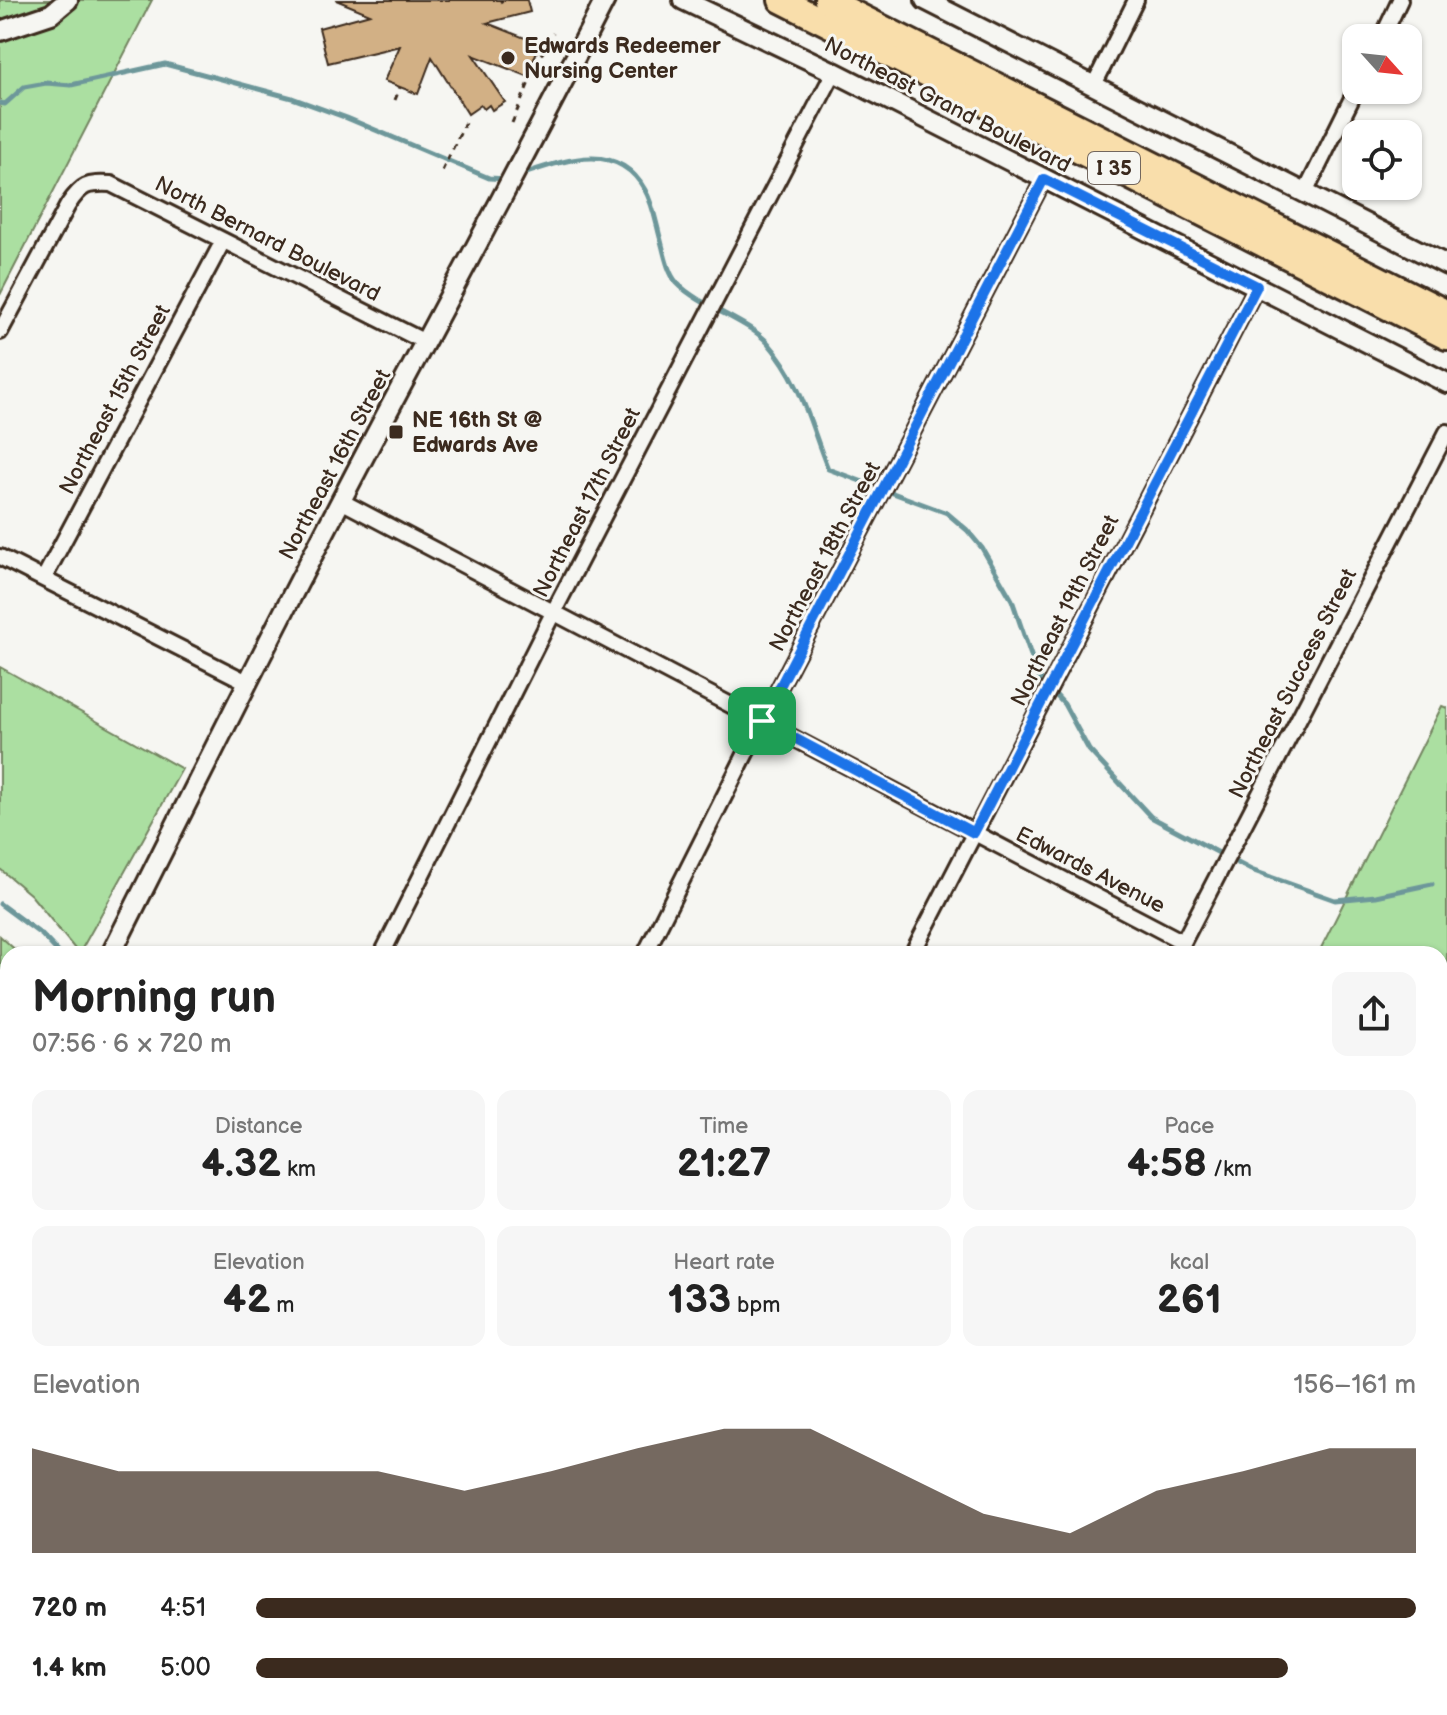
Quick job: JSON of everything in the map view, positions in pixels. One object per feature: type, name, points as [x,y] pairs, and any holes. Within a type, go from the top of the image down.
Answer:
[{"type":"highway","name":"I 35","points":[[781,0],[1447,337]]},
{"type":"highway","name":"I 35","points":[[827,0],[1447,313]]},
{"type":"main road","points":[[0,31],[51,14],[68,0]]},
{"type":"main road","name":"Northeast 16th Street","points":[[115,946],[247,682],[605,0]]},
{"type":"main road","name":"Northeast Grand Boulevard","points":[[683,0],[834,72],[1447,383]]},
{"type":"main road","points":[[925,0],[1447,265]]},
{"type":"street","points":[[1094,85],[1136,0]]},
{"type":"street","points":[[1389,24],[1400,0]]},
{"type":"street","name":"Northeast 17th Street","points":[[386,946],[553,613],[834,72]]},
{"type":"street","points":[[1305,193],[1349,104]]},
{"type":"street","name":"Northeast 18th Street","points":[[649,946],[762,721],[1044,179]]},
{"type":"street","name":"North Bernard Boulevard","points":[[0,332],[68,205],[77,191],[89,183],[111,184],[425,342]]},
{"type":"street","name":"Northeast 15th Street","points":[[44,578],[223,241]]},
{"type":"street","name":"Northeast 19th Street","points":[[916,946],[1257,286]]},
{"type":"street","name":"Northeast Success Street","points":[[1181,946],[1447,432]]},
{"type":"street","name":"Edwards Avenue","points":[[341,501],[974,833],[1176,946]]},
{"type":"street","points":[[0,557],[247,682]]},
{"type":"path","points":[[512,123],[536,60],[553,33]]},
{"type":"path","points":[[395,100],[400,87]]},
{"type":"path","points":[[442,171],[465,123]]},
{"type":"green space","points":[[0,0],[152,0],[0,295]]},
{"type":"green space","points":[[0,667],[182,769],[83,946],[72,946],[31,895],[0,869]]},
{"type":"green space","points":[[1442,706],[1447,708],[1447,946],[1322,946]]},
{"type":"green space","points":[[0,936],[11,946],[0,946]]},
{"type":"building","name":"Edwards Redeemer Nursing Center","points":[[336,0],[527,0],[530,12],[487,23],[540,44],[527,76],[473,55],[505,102],[492,110],[489,105],[484,109],[481,105],[468,114],[432,57],[418,94],[384,81],[400,46],[328,63],[319,28],[370,14]]},
{"type":"waterway","points":[[0,103],[5,104],[24,87],[46,83],[71,85],[165,64],[292,98],[489,178],[507,179]]},
{"type":"waterway","points":[[520,175],[554,164],[588,158],[620,164],[633,174],[650,201],[666,261],[677,283],[768,343],[797,388],[828,469],[947,513],[982,548],[1012,600],[1038,676],[1064,704],[1089,750],[1151,817],[1251,870],[1335,900],[1376,896],[1432,884]]},
{"type":"waterway","points":[[0,904],[52,946]]},
{"type":"place","name":"Edwards Redeemer Nursing Center","points":[[508,58]]},
{"type":"place","name":"NE 16th St @ Edwards Ave","points":[[396,432]]},
{"type":"route","points":[[1044,179],[1257,286],[974,833],[762,721],[1044,179]]}]
